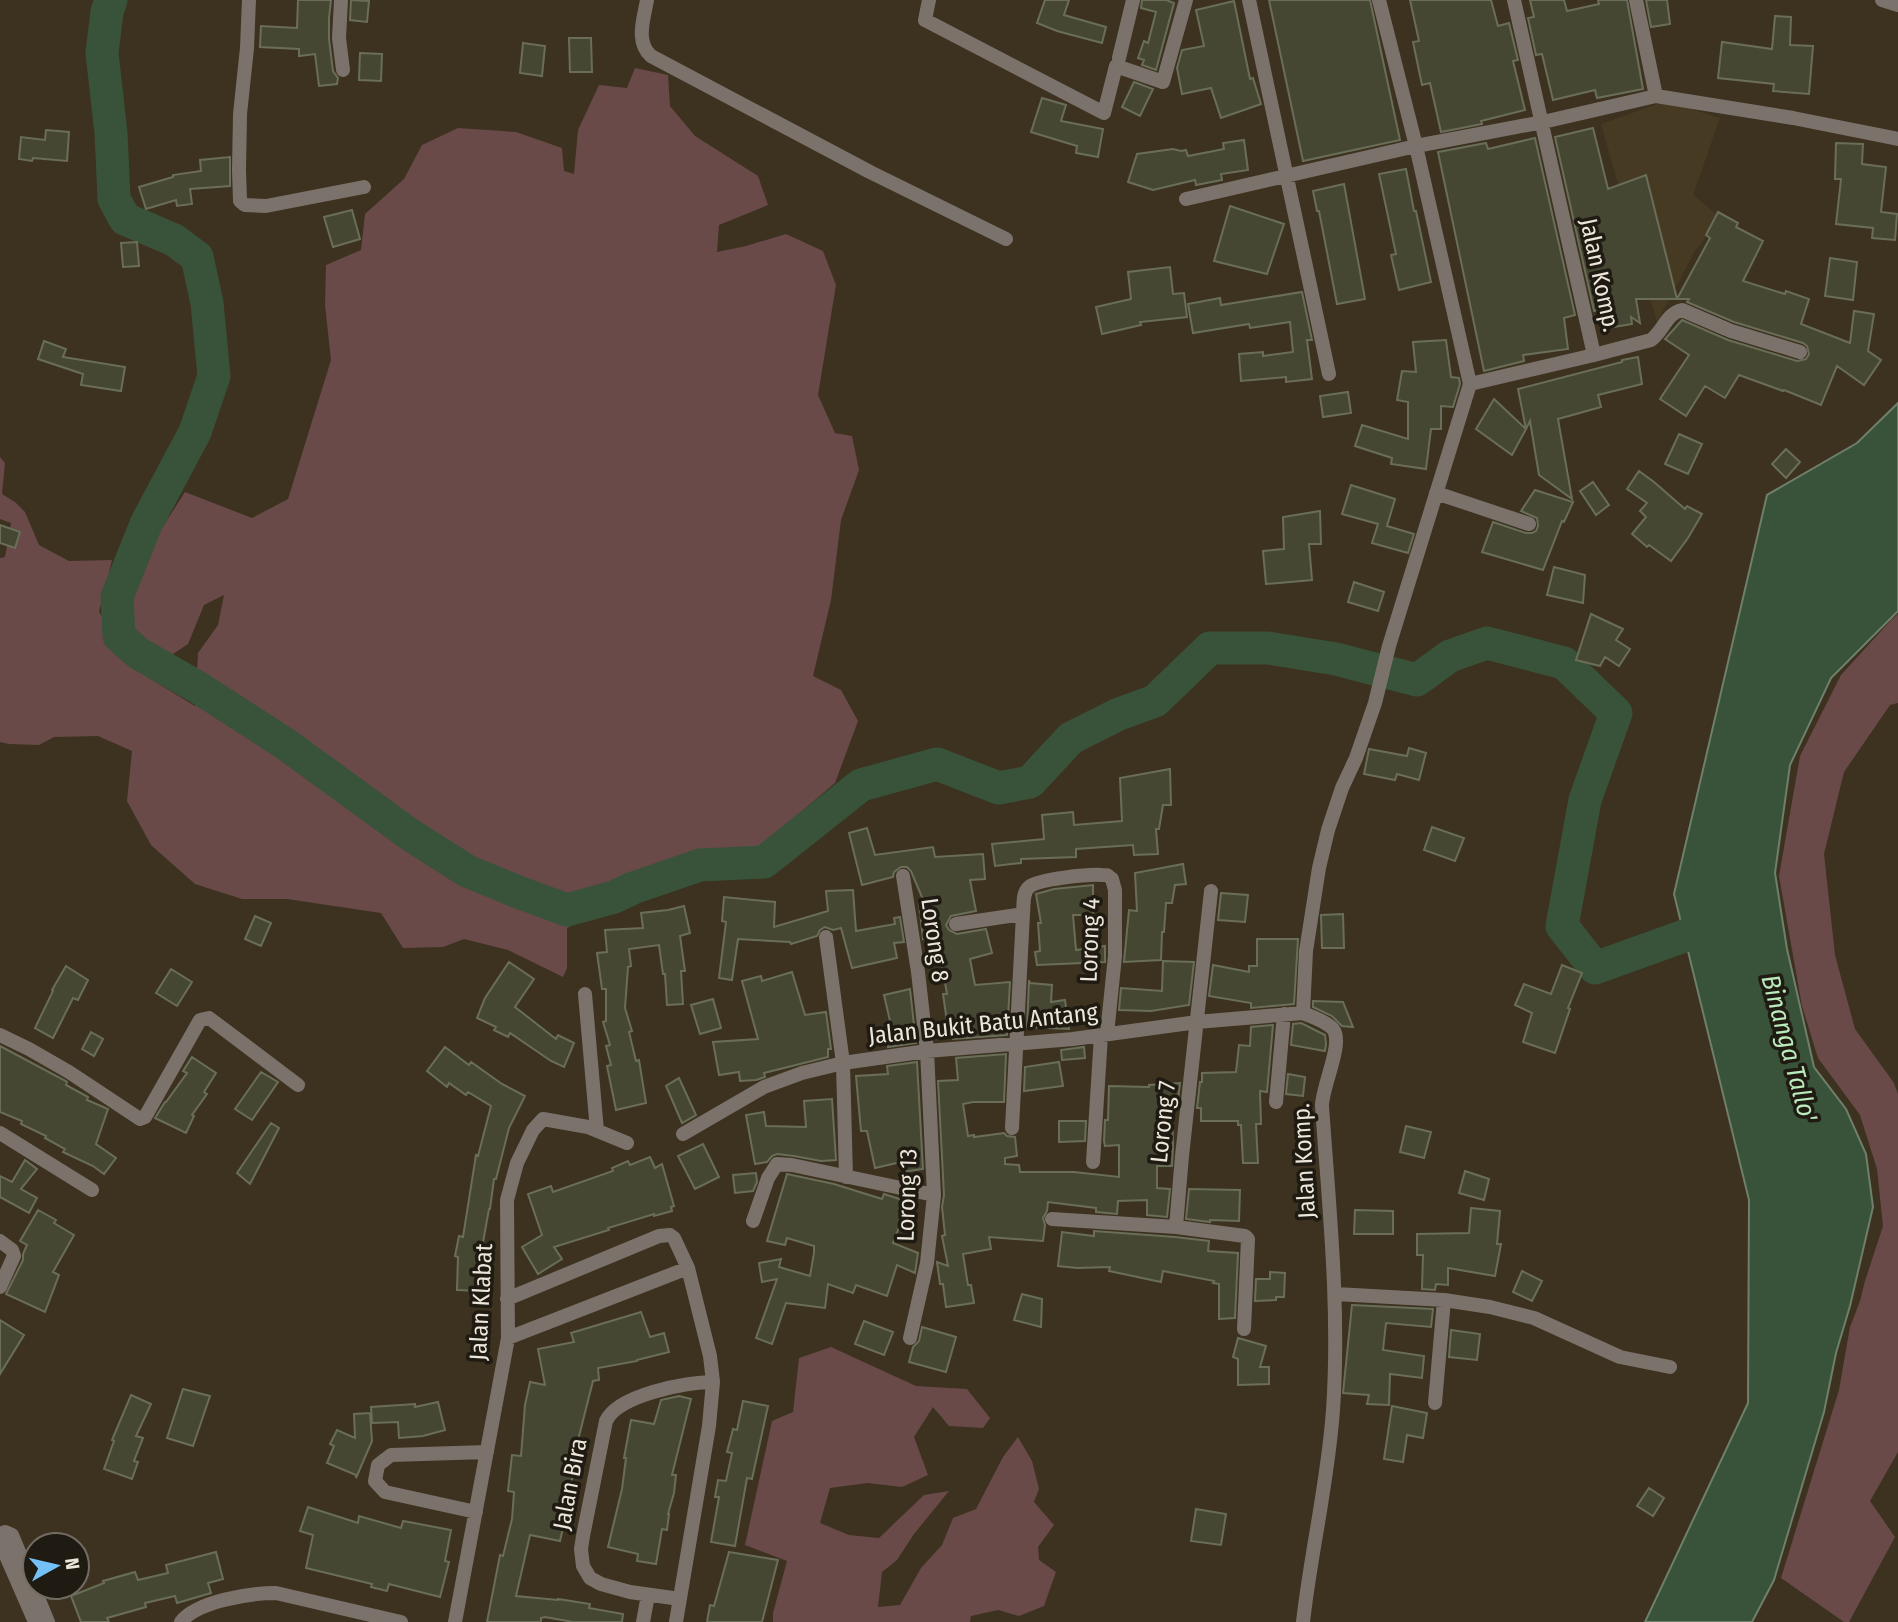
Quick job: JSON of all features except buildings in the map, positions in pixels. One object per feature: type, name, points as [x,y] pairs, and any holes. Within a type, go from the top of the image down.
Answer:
[{"type":"street","points":[[249,0],[240,114],[240,201],[245,205],[265,206],[364,187]]},
{"type":"street","points":[[341,0],[343,70]]},
{"type":"street","points":[[647,0],[641,33],[645,51],[651,56],[870,172],[1006,239]]},
{"type":"street","points":[[929,0],[925,20],[1104,113],[1116,66],[1163,82],[1186,0]]},
{"type":"street","points":[[1119,58],[1133,0]]},
{"type":"street","points":[[1249,0],[1329,374]]},
{"type":"street","points":[[1303,1013],[1306,951],[1328,830],[1375,703],[1389,646],[1470,384],[1416,146],[1379,0]]},
{"type":"street","name":"Jalan Komp.","points":[[1470,384],[1594,355],[1514,0]]},
{"type":"street","points":[[1636,0],[1656,96]]},
{"type":"street","points":[[1882,0],[1898,5]]},
{"type":"street","points":[[1186,199],[1416,146],[1543,122],[1656,96],[1793,118],[1898,139]]},
{"type":"street","points":[[1594,355],[1651,340],[1674,312],[1682,310],[1731,331],[1800,352]]},
{"type":"street","points":[[1436,494],[1529,524]]},
{"type":"street","name":"Lorong 4","points":[[1023,914],[1026,891],[1036,883],[1104,874],[1112,879],[1115,890],[1115,956],[1104,1035]]},
{"type":"street","name":"Lorong 8","points":[[903,876],[927,1051]]},
{"type":"street","name":"Lorong 7","points":[[1176,1227],[1211,891]]},
{"type":"street","points":[[956,924],[1023,914],[1012,1128]]},
{"type":"street","points":[[826,937],[843,1063],[846,1177]]},
{"type":"street","points":[[585,994],[597,1131]]},
{"type":"street","name":"Jalan Komp.","points":[[1303,1013],[1334,1030],[1337,1044],[1322,1096],[1336,1294],[1333,1409],[1329,1458],[1303,1622]]},
{"type":"street","name":"Jalan Bukit Batu Antang","points":[[683,1134],[764,1087],[802,1073],[843,1063],[927,1051],[1073,1039],[1197,1022],[1303,1013]]},
{"type":"street","points":[[1276,1102],[1284,1014]]},
{"type":"street","points":[[0,1035],[69,1072],[140,1119],[145,1117],[200,1020],[204,1018],[209,1018],[298,1085]]},
{"type":"street","points":[[1093,1162],[1104,1035]]},
{"type":"street","name":"Lorong 13","points":[[910,1338],[927,1263],[934,1195],[927,1051]]},
{"type":"street","name":"Jalan Klabat","points":[[455,1622],[508,1338],[507,1200],[517,1163],[533,1130],[543,1119],[588,1127],[627,1143]]},
{"type":"street","points":[[0,1133],[92,1190]]},
{"type":"street","points":[[753,1221],[768,1178],[777,1164],[934,1195]]},
{"type":"street","points":[[1052,1219],[1176,1227],[1245,1236],[1248,1239],[1244,1328]]},
{"type":"street","points":[[507,1299],[659,1236],[670,1235],[674,1238],[688,1268],[710,1356],[713,1382],[709,1426],[676,1622]]},
{"type":"street","points":[[0,1241],[12,1250],[14,1256],[0,1287]]},
{"type":"street","points":[[508,1338],[688,1268]]},
{"type":"street","points":[[1336,1294],[1444,1300],[1490,1307],[1542,1321],[1610,1353],[1670,1367]]},
{"type":"street","points":[[1435,1403],[1444,1300]]},
{"type":"street","name":"Jalan Bira","points":[[680,1599],[630,1592],[590,1578],[581,1559],[583,1536],[606,1421],[613,1409],[631,1400],[681,1385],[713,1382]]},
{"type":"street","points":[[475,1512],[385,1492],[375,1481],[378,1465],[391,1455],[486,1452]]},
{"type":"street","points":[[4,1537],[35,1622]]},
{"type":"street","points":[[4,1537],[48,1622]]},
{"type":"street","points":[[181,1622],[197,1609],[235,1596],[276,1592],[401,1622]]},
{"type":"street","points":[[643,1622],[648,1595]]},
{"type":"shaded area","points":[[635,68],[668,75],[670,106],[695,136],[758,176],[768,205],[719,225],[717,252],[786,234],[823,251],[836,285],[818,395],[835,433],[852,436],[859,470],[841,520],[831,600],[813,676],[841,690],[858,721],[835,783],[789,822],[758,854],[694,859],[567,928],[567,968],[563,977],[508,950],[464,939],[443,947],[403,948],[381,913],[287,899],[242,899],[195,884],[151,845],[127,801],[132,751],[98,736],[54,737],[39,745],[0,742],[0,558],[5,557],[11,523],[0,519],[0,457],[5,463],[2,494],[25,512],[39,545],[69,561],[112,560],[99,612],[144,675],[195,706],[198,653],[218,625],[224,595],[204,605],[188,644],[167,658],[138,639],[129,617],[144,556],[185,492],[252,518],[288,499],[331,360],[325,305],[326,265],[361,250],[365,214],[404,179],[422,145],[458,128],[516,132],[562,148],[564,171],[574,174],[578,130],[599,85],[627,88]]},
{"type":"shaded area","points":[[1666,101],[1720,118],[1693,195],[1721,218],[1695,251],[1657,322],[1601,124]]},
{"type":"shaded area","points":[[1898,614],[1898,703],[1890,705],[1844,772],[1824,854],[1835,955],[1855,1029],[1894,1083],[1898,1094],[1898,1452],[1870,1501],[1895,1537],[1849,1622],[1844,1622],[1781,1578],[1839,1390],[1850,1327],[1883,1226],[1877,1169],[1860,1115],[1818,1058],[1802,1006],[1779,876],[1800,756],[1841,675]]},
{"type":"shaded area","points":[[831,1347],[916,1386],[967,1389],[990,1418],[983,1428],[949,1426],[933,1407],[914,1437],[928,1475],[902,1487],[868,1483],[830,1488],[820,1523],[849,1535],[879,1538],[924,1495],[949,1491],[897,1560],[882,1572],[878,1607],[900,1605],[921,1568],[942,1545],[953,1518],[976,1509],[1003,1457],[1018,1437],[1032,1461],[1039,1489],[1034,1502],[1054,1525],[1038,1547],[1039,1560],[1056,1572],[1044,1606],[1019,1616],[998,1610],[971,1616],[970,1622],[773,1622],[787,1561],[745,1545],[772,1421],[793,1412],[799,1358]]},
{"type":"water","name":"Binanga Tallo'","points":[[1898,403],[1898,611],[1831,678],[1790,765],[1775,873],[1787,949],[1814,1067],[1846,1109],[1866,1154],[1873,1207],[1824,1412],[1774,1580],[1752,1622],[1645,1622],[1748,1403],[1749,1200],[1674,894],[1767,495],[1857,443]]},
{"type":"waterway","points":[[111,0],[102,53],[111,133],[114,199],[125,219],[174,240],[197,257],[207,303],[214,376],[195,432],[146,524],[117,597],[119,636],[138,653],[199,688],[287,745],[409,834],[467,871],[567,910],[614,897],[700,865],[764,862],[861,785],[937,764],[999,788],[1030,782],[1071,738],[1119,714],[1155,701],[1210,648],[1268,648],[1336,659],[1417,680],[1450,656],[1487,643],[1564,663],[1616,713],[1585,800],[1562,926],[1595,968],[1684,936],[1726,925]]}]
